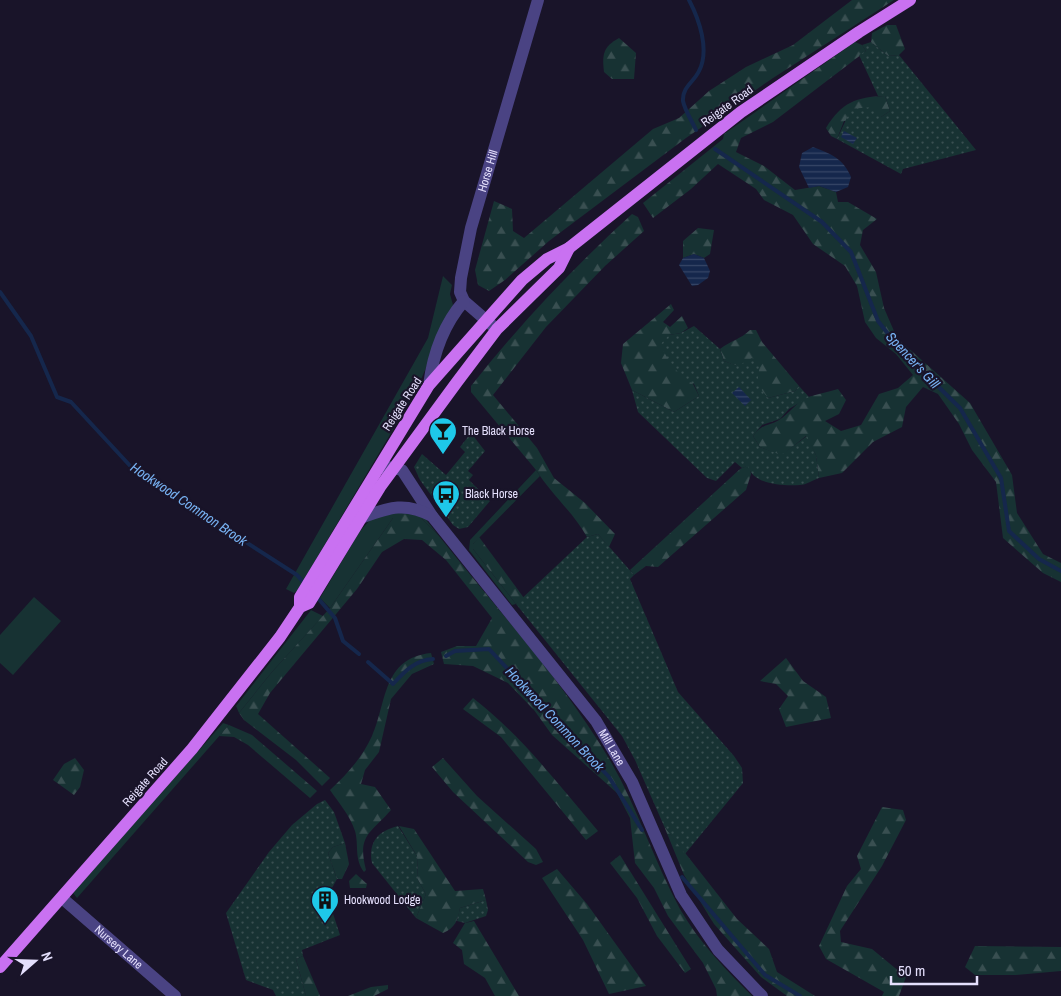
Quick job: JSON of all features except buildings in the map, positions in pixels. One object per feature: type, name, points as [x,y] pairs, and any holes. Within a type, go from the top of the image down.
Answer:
[{"type":"main road","name":"Reigate Road","points":[[1,965],[192,749],[280,637],[312,587],[378,472],[386,453],[429,385],[522,280],[547,259],[569,248],[735,117],[859,32],[910,0]]},
{"type":"main road","name":"Reigate Road","points":[[312,587],[363,517],[380,487],[396,468],[497,329],[559,268],[569,248]]},
{"type":"street","name":"Horse Hill","points":[[464,301],[460,292],[460,285],[471,228],[538,0]]},
{"type":"street","points":[[429,385],[438,348],[456,310],[464,301],[497,329]]},
{"type":"street","points":[[378,472],[388,467],[396,468]]},
{"type":"street","name":"Mill Lane","points":[[396,468],[402,470],[432,516],[596,721],[632,782],[681,895],[718,950],[762,996]]},
{"type":"street","points":[[363,517],[382,510],[408,507],[418,509],[432,516]]},
{"type":"street","name":"Nursery Lane","points":[[62,898],[175,996]]},
{"type":"green space","points":[[852,0],[894,0],[773,78],[686,138],[549,241],[505,280],[489,291],[478,285],[475,270],[494,201],[512,209],[513,231],[524,238],[653,129],[679,118],[709,91],[746,67],[793,45]]},
{"type":"green space","points":[[887,25],[896,25],[905,49],[899,55],[888,56],[871,42],[872,33]]},
{"type":"green space","points":[[619,38],[636,53],[634,79],[612,79],[604,72],[603,60],[605,52]]},
{"type":"green space","points":[[855,42],[862,45],[866,51],[773,122],[741,138],[736,152],[764,166],[795,190],[819,186],[836,192],[838,202],[848,202],[877,219],[863,230],[860,245],[876,272],[884,308],[897,338],[970,403],[1012,475],[1017,513],[1043,554],[1061,563],[1061,582],[1043,573],[1003,538],[996,482],[972,450],[959,424],[938,394],[923,387],[906,407],[902,427],[873,442],[842,473],[819,478],[816,455],[806,436],[781,456],[760,447],[753,436],[756,432],[762,427],[779,420],[808,397],[838,389],[846,400],[839,414],[825,421],[841,431],[861,425],[879,394],[898,388],[913,375],[896,354],[876,338],[865,322],[857,286],[845,266],[813,244],[793,215],[764,200],[756,189],[718,164],[691,189],[653,218],[643,203],[723,139],[724,134]]},
{"type":"green space","points":[[871,42],[888,56],[899,55],[976,150],[903,169],[901,174],[837,139],[851,109],[872,107],[881,117],[890,111],[885,96],[878,96],[859,55],[866,51],[862,45]]},
{"type":"green space","points":[[885,96],[890,111],[881,117],[844,121],[837,139],[831,136],[826,128],[844,107],[858,100]]},
{"type":"green space","points":[[632,214],[638,217],[644,231],[605,266],[546,327],[493,395],[537,448],[554,478],[585,503],[615,534],[609,547],[598,534],[587,537],[536,470],[471,392],[471,386],[548,297]]},
{"type":"green space","points":[[698,228],[714,230],[710,254],[704,258],[694,254],[683,258],[683,241]]},
{"type":"green space","points":[[443,276],[452,285],[450,294],[453,305],[416,391],[297,591],[294,593],[286,589],[428,338]]},
{"type":"green space","points":[[671,304],[674,310],[663,322],[670,327],[682,316],[688,328],[681,333],[669,335],[699,396],[674,412],[632,390],[621,363],[623,344]]},
{"type":"green space","points":[[694,326],[720,349],[724,361],[738,366],[752,358],[760,364],[757,384],[768,398],[795,391],[799,386],[809,397],[789,409],[780,419],[762,425],[753,436],[760,447],[781,455],[807,436],[816,455],[819,478],[802,485],[769,483],[756,477],[748,466],[742,468],[735,462],[716,481],[707,478],[638,412],[632,390],[674,412],[699,396],[694,384],[678,372],[660,345],[669,335],[681,333]]},
{"type":"green space","points":[[750,330],[756,330],[762,342],[799,386],[795,391],[768,398],[737,366],[724,361],[720,349]]},
{"type":"green space","points":[[471,433],[485,451],[468,471],[473,475],[469,480],[490,501],[468,527],[459,529],[453,525],[420,480],[414,467],[422,454],[446,475],[465,452],[460,447]]},
{"type":"green space","points":[[749,465],[751,474],[746,490],[658,567],[646,566],[634,575],[630,570],[740,469]]},
{"type":"green space","points":[[536,470],[540,476],[473,544],[473,549],[516,604],[512,605],[469,550],[470,540]]},
{"type":"green space","points":[[397,511],[424,517],[439,536],[422,519],[393,518],[330,608],[320,598],[360,531],[371,519]]},
{"type":"green space","points":[[404,514],[422,519],[439,536],[572,702],[621,780],[662,872],[687,921],[713,955],[752,996],[717,996],[716,989],[703,963],[668,916],[654,888],[635,863],[630,818],[617,793],[552,735],[534,710],[508,683],[473,666],[444,664],[441,652],[457,646],[476,646],[492,618],[446,560],[422,540],[404,539],[382,552],[357,589],[270,693],[258,714],[330,778],[322,786],[296,760],[244,720],[239,713],[272,672],[330,608],[393,518]]},
{"type":"green space","points":[[598,534],[634,575],[630,579],[678,692],[734,756],[742,768],[743,783],[685,854],[664,826],[635,760],[622,736],[516,604],[587,537]]},
{"type":"green space","points":[[479,537],[524,598],[516,604],[473,549],[473,544]]},
{"type":"green space","points":[[34,597],[61,621],[13,675],[0,663],[0,635]]},
{"type":"green space","points":[[311,610],[323,616],[272,672],[239,713],[236,706]]},
{"type":"green space","points":[[431,653],[434,664],[412,674],[391,699],[379,752],[365,770],[361,784],[375,787],[391,810],[371,830],[364,842],[366,870],[364,872],[359,862],[353,825],[330,790],[354,765],[368,744],[377,723],[384,697],[395,673],[403,663],[415,657]]},
{"type":"green space","points":[[786,658],[803,681],[826,697],[831,718],[786,727],[779,709],[788,696],[776,684],[760,681]]},
{"type":"green space","points":[[473,698],[491,712],[523,744],[598,831],[586,840],[501,737],[463,709]]},
{"type":"green space","points":[[223,723],[229,725],[77,898],[73,893]]},
{"type":"green space","points":[[229,725],[252,735],[317,791],[310,798],[248,745],[234,737],[219,736]]},
{"type":"green space","points":[[75,758],[84,770],[80,787],[74,795],[53,780],[64,764]]},
{"type":"green space","points":[[443,758],[477,796],[536,849],[543,862],[536,865],[528,862],[453,792],[432,767]]},
{"type":"green space","points":[[325,800],[334,812],[345,843],[333,847],[328,853],[337,879],[332,888],[325,889],[340,935],[302,950],[303,956],[296,959],[306,996],[276,996],[273,990],[246,980],[226,913],[269,852],[292,825],[317,804]]},
{"type":"green space","points":[[882,807],[903,810],[906,820],[882,866],[840,931],[841,942],[872,949],[906,977],[899,996],[882,996],[884,992],[826,959],[819,946],[847,886],[861,869],[857,856]]},
{"type":"green space","points":[[398,826],[417,856],[418,880],[426,894],[416,918],[372,863],[373,843],[380,834]]},
{"type":"green space","points":[[399,826],[414,829],[455,891],[483,889],[486,900],[460,908],[455,923],[443,933],[416,918],[426,894],[418,880],[417,856]]},
{"type":"green space","points":[[664,826],[737,919],[769,949],[777,972],[815,996],[787,996],[761,977],[714,924],[684,875]]},
{"type":"green space","points":[[345,843],[349,864],[342,879],[337,879],[328,853],[333,847]]},
{"type":"green space","points":[[620,855],[691,969],[685,973],[657,936],[637,898],[610,863]]},
{"type":"green space","points":[[557,869],[587,904],[646,986],[609,994],[583,940],[542,878]]},
{"type":"green space","points":[[356,874],[367,884],[366,888],[350,888],[349,881]]},
{"type":"green space","points":[[486,900],[488,910],[486,916],[465,923],[457,921],[460,908]]},
{"type":"green space","points":[[474,921],[519,996],[495,996],[485,978],[464,964],[462,950],[453,943],[465,923]]},
{"type":"green space","points":[[975,946],[1061,947],[1061,971],[1016,975],[975,975],[965,967]]},
{"type":"green space","points":[[303,956],[320,996],[306,996],[296,959]]},
{"type":"green space","points":[[388,985],[388,989],[374,996],[348,996],[371,987]]},
{"type":"water","points":[[844,131],[857,138],[853,144],[841,137]]},
{"type":"water","points":[[813,147],[831,155],[844,165],[851,177],[848,187],[836,192],[819,186],[809,188],[799,167],[802,153]]},
{"type":"water","points":[[694,254],[704,258],[710,271],[708,278],[698,285],[692,286],[679,265],[683,258]]},
{"type":"water","points":[[739,387],[751,400],[745,406],[732,393]]},
{"type":"waterway","name":"Spencer's Gill","points":[[689,0],[699,25],[703,44],[702,63],[699,71],[686,88],[683,96],[685,108],[696,130]]},
{"type":"waterway","name":"Spencer's Gill","points":[[715,149],[822,222],[851,252],[878,321],[899,348],[960,408],[1001,478],[1009,531],[1039,559],[1061,571]]},
{"type":"waterway","name":"Hookwood Common Brook","points":[[0,292],[31,336],[57,397],[71,402],[134,470],[297,575],[304,583]]},
{"type":"waterway","name":"Hookwood Common Brook","points":[[316,596],[335,618],[343,641],[359,654]]},
{"type":"waterway","name":"Hookwood Common Brook","points":[[446,656],[455,651],[489,649],[609,777],[642,830]]},
{"type":"waterway","name":"Hookwood Common Brook","points":[[368,662],[393,684],[415,664],[433,659]]},
{"type":"waterway","name":"Hookwood Common Brook","points":[[682,877],[765,975],[800,996]]},
{"type":"place","name":"The Black Horse","points":[[443,455]]},
{"type":"place","name":"Black Horse","points":[[446,518]]},
{"type":"place","name":"Hookwood Lodge","points":[[325,924]]}]
